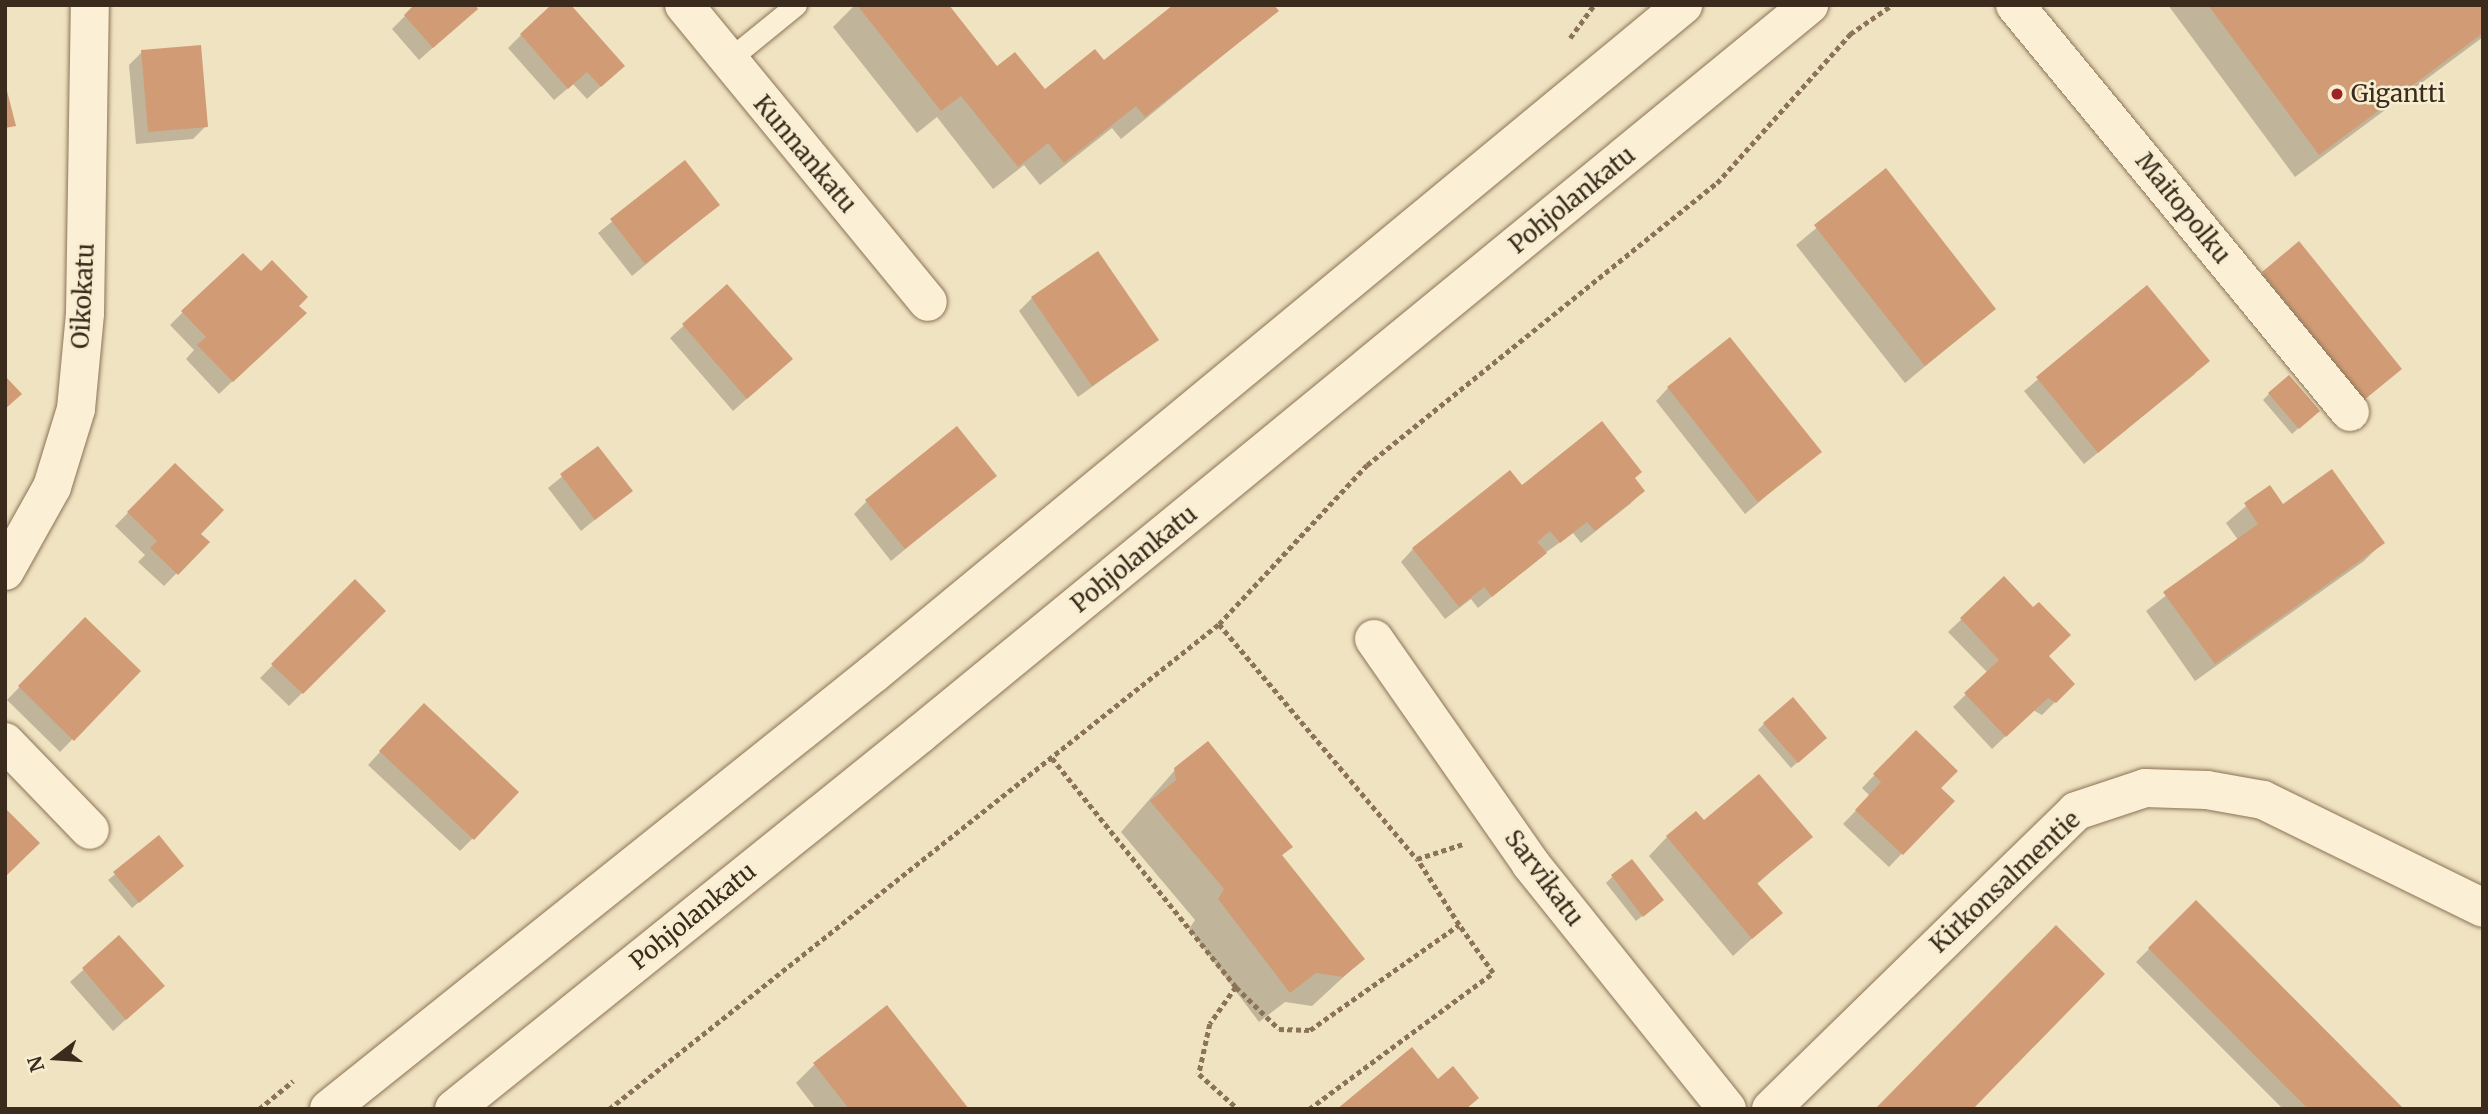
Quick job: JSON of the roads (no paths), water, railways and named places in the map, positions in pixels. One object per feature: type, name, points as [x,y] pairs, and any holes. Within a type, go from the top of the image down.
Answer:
[{"type":"main road","name":"Oikokatu","points":[[5,571],[52,487],[76,409],[85,313],[90,5]]},
{"type":"main road","name":"Kunnankatu","points":[[684,5],[727,61],[928,302]]},
{"type":"main road","points":[[329,1109],[873,674],[1684,5]]},
{"type":"main road","name":"Pohjolankatu","points":[[454,1109],[931,725],[1810,5]]},
{"type":"main road","name":"Maitopolku","points":[[2015,5],[2350,412]]},
{"type":"main road","name":"Sarvikatu","points":[[1374,639],[1507,830],[1727,1109]]},
{"type":"main road","points":[[5,742],[90,830]]},
{"type":"main road","name":"Kirkonsalmentie","points":[[1771,1109],[2076,811],[2145,788],[2207,790],[2263,800],[2483,908]]},
{"type":"lane","points":[[727,61],[796,5]]},
{"type":"place","name":"Gigantti","points":[[2337,94]]}]
